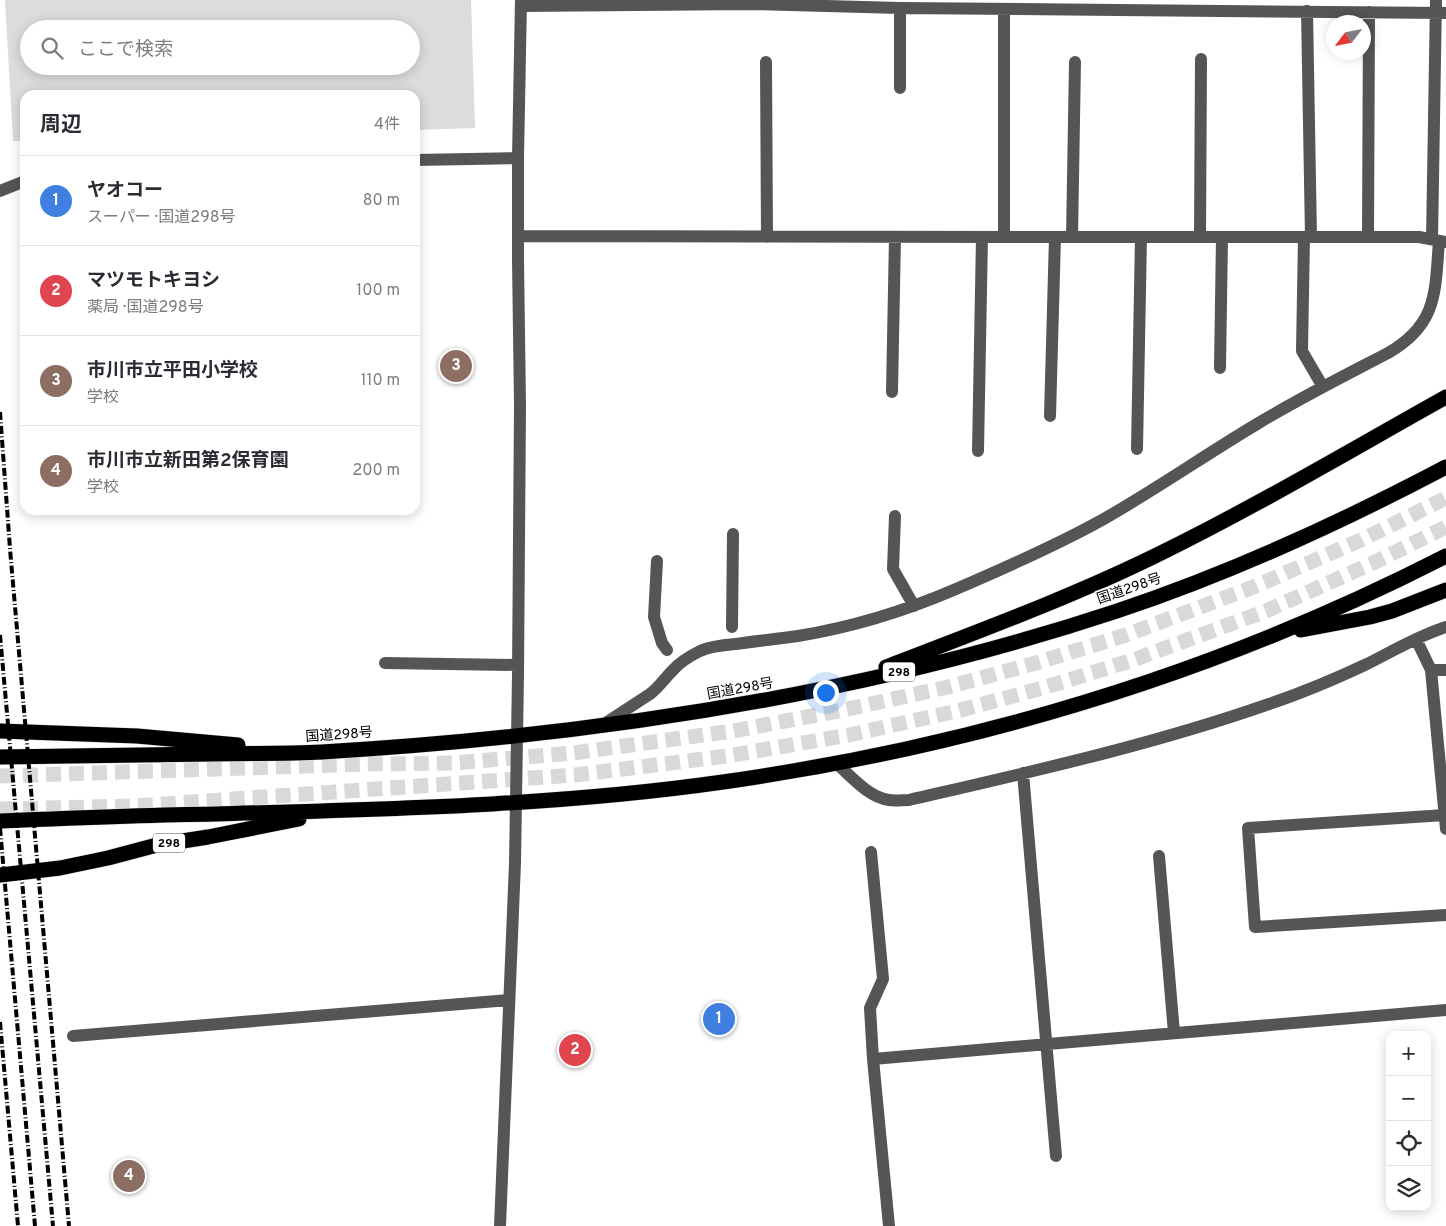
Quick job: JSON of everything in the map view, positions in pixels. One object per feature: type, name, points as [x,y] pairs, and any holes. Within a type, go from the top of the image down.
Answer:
[{"type":"highway","points":[[836,687],[1044,605],[1164,551],[1292,483],[1446,397]]},
{"type":"highway","name":"国道298号","points":[[0,757],[319,752],[602,726],[738,705],[836,687],[939,663],[1030,638],[1119,610],[1272,551],[1341,520],[1446,467]]},
{"type":"highway","name":"298","points":[[0,821],[448,807],[648,791],[836,763],[1028,720],[1140,685],[1276,635],[1342,606],[1446,556]]},
{"type":"highway","points":[[1276,635],[1370,617],[1446,590]]},
{"type":"highway","name":"298","points":[[0,731],[137,736],[319,752]]},
{"type":"highway","name":"298","points":[[0,875],[60,868],[157,845],[208,838],[337,811]]},
{"type":"street","points":[[500,1226],[515,863],[520,405],[518,158],[521,3],[752,2],[900,8],[1369,12],[1439,9],[1439,241],[1433,294],[1428,314],[1422,326],[1411,336],[1399,346],[1251,428],[1158,487],[1101,520],[1037,552],[914,606],[866,622],[795,636],[702,650],[684,660],[650,694],[602,726]]},
{"type":"street","points":[[900,8],[900,88]]},
{"type":"street","points":[[1004,9],[1004,237]]},
{"type":"street","points":[[1307,11],[1307,237],[1302,351],[1324,387]]},
{"type":"street","points":[[1368,237],[1369,12]]},
{"type":"street","points":[[1200,237],[1201,59]]},
{"type":"street","points":[[766,62],[767,237]]},
{"type":"street","points":[[1072,238],[1075,62]]},
{"type":"street","points":[[420,160],[518,158]]},
{"type":"street","points":[[0,191],[20,183]]},
{"type":"street","points":[[518,236],[1419,237],[1439,241]]},
{"type":"street","points":[[892,392],[895,237]]},
{"type":"street","points":[[978,451],[982,237]]},
{"type":"street","points":[[1050,416],[1055,237]]},
{"type":"street","points":[[1137,449],[1141,237]]},
{"type":"street","points":[[1220,368],[1222,237]]},
{"type":"street","points":[[895,516],[893,569],[914,606]]},
{"type":"street","points":[[732,628],[733,534]]},
{"type":"street","points":[[657,561],[654,617],[662,643],[667,650]]},
{"type":"street","points":[[836,763],[879,798],[898,801],[909,800],[1185,731],[1270,704],[1337,678],[1416,639],[1446,627]]},
{"type":"street","points":[[1416,639],[1431,670],[1446,829]]},
{"type":"street","points":[[385,663],[518,665]]},
{"type":"street","points":[[1431,670],[1446,670]]},
{"type":"street","points":[[1023,773],[1056,1156]]},
{"type":"street","points":[[1445,815],[1248,828],[1255,927],[1446,915]]},
{"type":"street","points":[[871,852],[883,979],[870,1008],[889,1226]]},
{"type":"street","points":[[1159,856],[1174,1034]]},
{"type":"street","points":[[73,1036],[509,1000]]},
{"type":"street","points":[[873,1059],[1446,1010]]},
{"type":"shaded area","points":[[5,0],[471,0],[475,128],[420,130],[420,90],[20,90],[20,141],[13,141]]},
{"type":"tunnel","points":[[0,776],[366,764],[454,763],[573,753],[733,731],[843,710],[948,687],[1036,663],[1126,635],[1256,586],[1361,540],[1446,498]]},
{"type":"tunnel","points":[[0,809],[135,806],[575,775],[727,756],[849,735],[957,711],[1043,688],[1133,660],[1266,611],[1373,563],[1446,527]]},
{"type":"railway","points":[[0,412],[10,549],[69,1226]]},
{"type":"railway","points":[[0,635],[53,1226]]},
{"type":"railway","points":[[0,828],[35,1226]]},
{"type":"railway","points":[[0,1022],[18,1226]]},
{"type":"place","name":"市川市立平田小学校","points":[[456,366]]},
{"type":"place","name":"ヤオコー","points":[[719,1019]]},
{"type":"place","name":"マツモトキヨシ","points":[[575,1050]]},
{"type":"place","name":"市川市立新田第2保育園","points":[[129,1176]]}]
